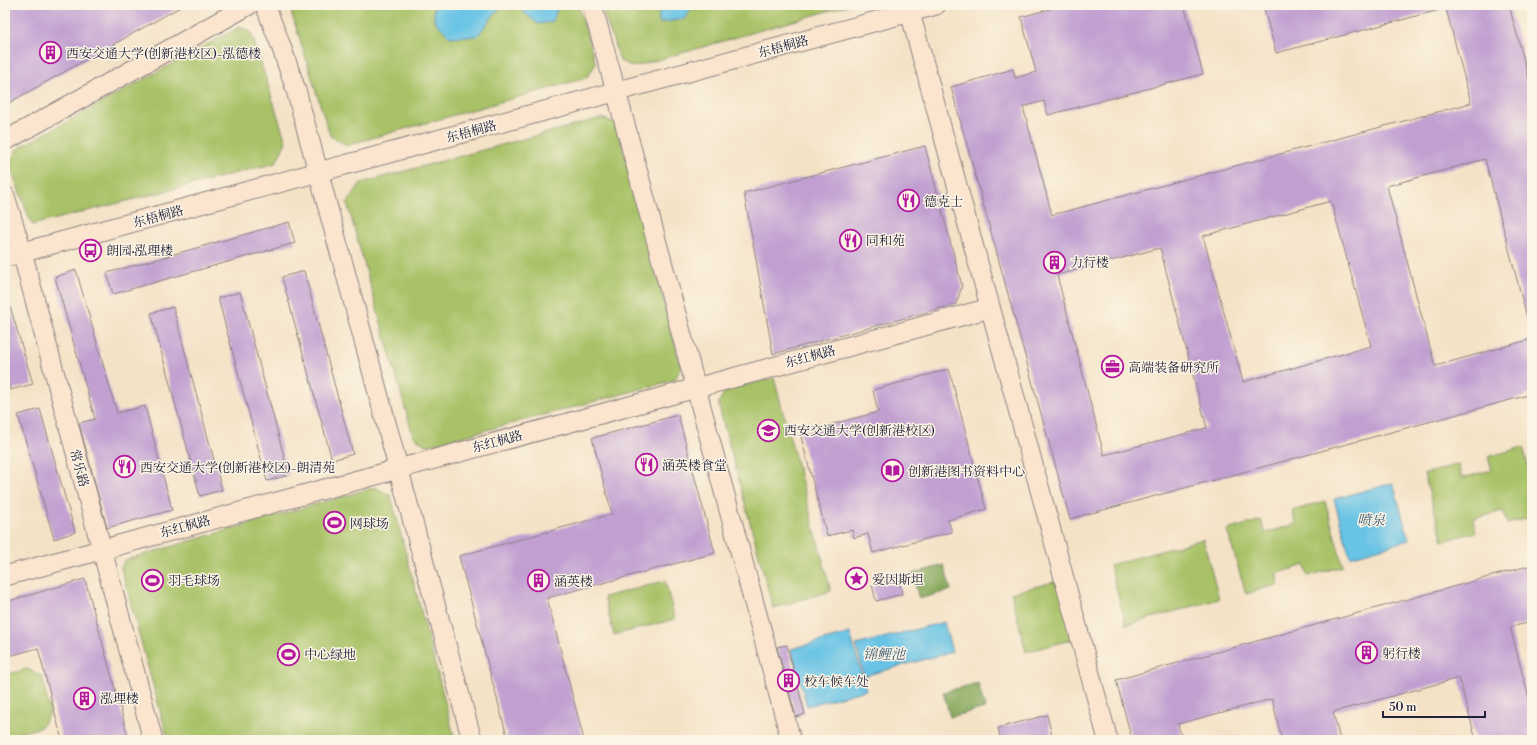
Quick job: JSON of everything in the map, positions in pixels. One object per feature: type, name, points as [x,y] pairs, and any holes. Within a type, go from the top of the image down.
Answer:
[{"type":"street","points":[[5,141],[249,5]]},
{"type":"street","points":[[265,5],[296,90],[472,740]]},
{"type":"street","points":[[592,5],[791,740]]},
{"type":"street","name":"东梧桐路","points":[[14,255],[319,173],[909,9],[936,5]]},
{"type":"street","points":[[909,9],[1108,740]]},
{"type":"street","name":"常乐路","points":[[5,196],[14,255],[101,549],[153,740]]},
{"type":"street","name":"东红枫路","points":[[5,576],[695,387],[990,308]]},
{"type":"green space","points":[[289,5],[578,5],[596,64],[586,78],[347,145],[330,136]]},
{"type":"green space","points":[[601,5],[849,5],[633,67],[620,61]]},
{"type":"green space","points":[[239,27],[251,32],[286,142],[276,163],[32,225],[9,164],[17,149]]},
{"type":"green space","points":[[601,118],[616,123],[681,367],[675,380],[427,446],[413,436],[347,203],[361,183]]},
{"type":"green space","points":[[774,378],[831,591],[773,608],[718,403],[726,390]]},
{"type":"green space","points":[[1523,447],[1532,480],[1532,517],[1507,524],[1503,511],[1473,519],[1476,532],[1443,541],[1424,474],[1458,464],[1462,478],[1492,470],[1488,457]]},
{"type":"green space","name":"中心绿地","points":[[375,487],[391,496],[455,740],[168,740],[121,568],[125,560]]},
{"type":"green space","points":[[1325,501],[1343,566],[1308,576],[1305,565],[1276,574],[1279,584],[1246,594],[1227,530],[1261,520],[1265,533],[1296,524],[1292,511]]},
{"type":"green space","points":[[1203,539],[1219,599],[1126,625],[1110,565]]},
{"type":"green space","points":[[944,565],[951,590],[919,599],[912,574]]},
{"type":"green space","points":[[1061,580],[1077,638],[1026,652],[1011,593]]},
{"type":"green space","points":[[665,581],[675,619],[614,635],[604,597]]},
{"type":"green space","points":[[27,669],[42,676],[50,713],[41,727],[5,737],[5,675]]},
{"type":"green space","points":[[978,683],[985,708],[950,717],[943,692]]},
{"type":"water","points":[[434,5],[502,5],[477,36],[450,37],[434,20]]},
{"type":"water","points":[[515,5],[559,5],[552,22],[538,24]]},
{"type":"water","points":[[659,5],[694,5],[684,19],[659,23]]},
{"type":"water","name":"喷泉","points":[[1393,483],[1409,540],[1350,557],[1334,499]]},
{"type":"water","name":"锦鲤池","points":[[944,622],[952,652],[864,676],[856,645]]},
{"type":"water","points":[[850,633],[866,690],[807,706],[791,649]]},
{"type":"building","name":"西安交通大学(创新港校区)-泓德楼","points":[[5,5],[184,5],[5,105]]},
{"type":"building","name":"力行楼","points":[[1064,5],[1184,5],[1203,74],[1048,115],[1044,101],[1023,107],[1052,215],[1471,103],[1445,5],[1509,5],[1532,90],[1532,320],[1528,321],[1485,159],[1387,186],[1435,366],[1532,339],[1532,394],[1070,519],[951,87],[1013,69],[1015,78],[1036,72],[1021,17]],"holes":[[[1331,201],[1371,346],[1243,382],[1203,236]],[[1160,248],[1207,428],[1104,455],[1057,275]]]},
{"type":"building","points":[[1263,5],[1443,5],[1443,9],[1276,53]]},
{"type":"building","name":"同和苑","points":[[925,146],[962,286],[956,304],[773,354],[744,193]]},
{"type":"building","points":[[289,222],[295,243],[113,294],[107,273]]},
{"type":"building","name":"西安交通大学(创新港校区)-朗清苑","points":[[76,270],[117,413],[145,406],[172,510],[107,528],[79,423],[95,419],[55,277]]},
{"type":"building","points":[[304,271],[353,454],[332,460],[282,277]]},
{"type":"building","points":[[240,292],[289,475],[267,481],[218,298]]},
{"type":"building","points":[[8,299],[33,384],[10,390],[5,372],[5,300]]},
{"type":"building","points":[[173,307],[222,490],[200,496],[151,313]]},
{"type":"building","name":"创新港图书资料中心","points":[[949,369],[986,509],[948,520],[952,532],[873,553],[868,534],[854,538],[852,530],[827,536],[800,433],[878,412],[873,390]]},
{"type":"building","points":[[40,409],[75,532],[54,539],[18,415]]},
{"type":"building","name":"涵英楼","points":[[678,415],[715,553],[547,598],[584,740],[508,740],[459,556],[612,514],[592,438]]},
{"type":"building","name":"躬行楼","points":[[1532,565],[1532,622],[1510,627],[1532,710],[1532,740],[1476,740],[1459,678],[1333,712],[1340,740],[1282,740],[1272,699],[1178,724],[1182,740],[1132,740],[1116,680]]},
{"type":"building","points":[[898,578],[902,594],[876,601],[872,585]]},
{"type":"building","name":"泓理楼","points":[[85,579],[129,740],[62,740],[38,648],[5,657],[5,602]]},
{"type":"building","name":"校车候车处","points":[[787,645],[805,714],[796,717],[777,647]]},
{"type":"building","points":[[1047,715],[1053,740],[1001,740],[998,728]]},
{"type":"place","name":"西安交通大学(创新港校区)-泓德楼","points":[[51,53]]},
{"type":"place","name":"德克士","points":[[908,201]]},
{"type":"place","name":"同和苑","points":[[851,240]]},
{"type":"place","name":"朗园·泓理楼","points":[[90,250]]},
{"type":"place","name":"力行楼","points":[[1054,262]]},
{"type":"place","name":"高端装备研究所","points":[[1113,367]]},
{"type":"place","name":"西安交通大学(创新港校区)","points":[[768,430]]},
{"type":"place","name":"涵英楼食堂","points":[[646,465]]},
{"type":"place","name":"西安交通大学(创新港校区)-朗清苑","points":[[125,467]]},
{"type":"place","name":"创新港图书资料中心","points":[[893,471]]},
{"type":"place","name":"网球场","points":[[334,523]]},
{"type":"place","name":"爱因斯坦","points":[[856,579]]},
{"type":"place","name":"羽毛球场","points":[[152,580]]},
{"type":"place","name":"涵英楼","points":[[538,581]]},
{"type":"place","name":"躬行楼","points":[[1366,653]]},
{"type":"place","name":"中心绿地","points":[[289,654]]},
{"type":"place","name":"校车候车处","points":[[789,681]]},
{"type":"place","name":"泓理楼","points":[[84,698]]}]
